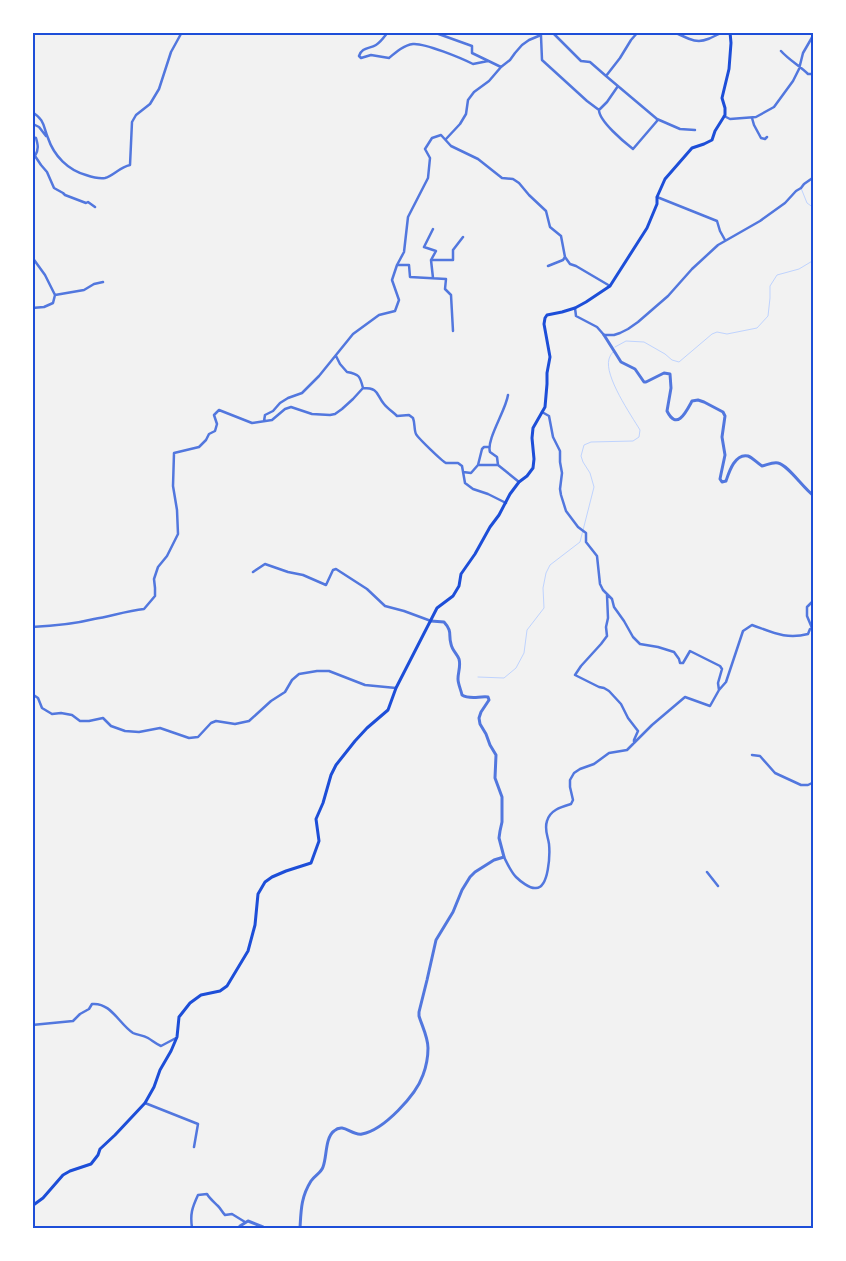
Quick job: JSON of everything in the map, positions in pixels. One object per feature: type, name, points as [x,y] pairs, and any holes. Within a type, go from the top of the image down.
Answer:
[{"type":"main road","points":[[32,1206],[43,1198],[63,1175],[90,1164],[98,1155],[100,1149],[145,1103],[177,1038],[179,1017],[190,1003],[201,995],[220,991],[227,986],[248,951],[255,925],[258,894],[265,882],[286,871],[311,863],[319,841],[316,819],[331,775],[336,766],[355,740],[388,710],[396,688],[437,608],[453,596],[459,586],[461,574],[499,515],[510,494],[533,468],[533,428],[546,401],[547,373],[550,357],[544,324],[545,318],[547,315],[575,308],[610,286],[647,228],[665,179],[692,148],[712,140],[724,116],[725,108],[722,98],[729,69],[730,32]]},
{"type":"street","points":[[32,112],[40,117],[52,149],[62,161],[76,172],[106,178],[119,169],[130,165],[132,122],[136,115],[150,104],[159,89],[171,52],[182,32]]},
{"type":"street","points":[[388,32],[378,44],[365,48],[360,52],[359,56],[361,58],[371,55],[389,58],[402,48],[412,44],[422,45],[459,57],[473,64],[488,61]]},
{"type":"street","points":[[433,32],[472,46],[472,53],[500,67]]},
{"type":"street","points":[[606,76],[620,58],[630,40],[638,32]]},
{"type":"street","points":[[674,32],[697,42],[723,32]]},
{"type":"street","points":[[446,140],[466,114],[470,96],[490,81],[500,67],[510,60],[522,45],[541,34],[542,60],[598,110],[600,116],[633,149],[657,122],[657,119]]},
{"type":"street","points":[[554,34],[581,61],[590,62],[657,119],[680,129],[695,130]]},
{"type":"street","points":[[724,116],[730,119],[752,118],[774,107],[793,81],[800,66],[802,53],[814,34]]},
{"type":"street","points":[[781,51],[808,74],[814,72]]},
{"type":"street","points":[[598,110],[607,102],[618,86]]},
{"type":"street","points":[[752,118],[761,138],[765,139],[767,137]]},
{"type":"street","points":[[32,125],[39,127],[47,138]]},
{"type":"street","points":[[264,421],[265,415],[273,411],[280,403],[302,393],[319,376],[353,334],[379,315],[395,311],[399,300],[392,280],[404,252],[408,217],[428,178],[430,158],[425,148],[432,138],[441,135],[451,146],[478,159],[502,178],[519,183],[546,211],[550,227],[561,236],[566,257],[570,264],[610,286]]},
{"type":"street","points":[[32,137],[36,138],[38,145],[35,156],[47,172],[54,188],[65,195],[86,203],[88,202],[95,207]]},
{"type":"street","points":[[604,335],[614,335],[638,322],[668,296],[703,258],[718,245],[760,221],[785,203],[796,191],[814,177]]},
{"type":"street","points":[[657,197],[717,221],[720,231],[726,240]]},
{"type":"street","points":[[432,278],[431,260],[436,251],[424,247],[433,229]]},
{"type":"street","points":[[431,260],[453,260],[453,250],[463,237]]},
{"type":"street","points":[[32,257],[45,274],[55,295],[53,303],[32,308]]},
{"type":"street","points":[[548,266],[566,257]]},
{"type":"street","points":[[397,265],[409,265],[410,277],[446,279],[445,289],[451,294],[453,331]]},
{"type":"street","points":[[55,295],[84,290],[94,284],[103,282]]},
{"type":"street","points":[[575,308],[576,316],[597,327],[621,362],[635,369],[644,382],[664,373],[670,374],[671,388],[667,411],[671,417],[674,419],[682,417],[695,400],[704,402],[723,412],[725,416],[722,436],[725,455],[720,479],[722,482],[726,481],[736,460],[748,456],[762,466],[774,463],[784,466],[814,496]]},
{"type":"street","points":[[336,355],[340,364],[347,372],[358,375],[363,388]]},
{"type":"street","points":[[32,627],[55,626],[94,620],[144,608],[155,596],[154,579],[158,567],[167,556],[178,534],[173,486],[174,453],[199,446],[206,440],[208,434],[215,430],[217,424],[214,415],[219,410],[252,423],[272,420],[285,409],[291,407],[324,416],[335,414],[363,388],[370,388],[376,390],[382,402],[396,416],[409,415],[413,418],[416,434],[440,460],[458,463],[462,466],[465,482],[473,489],[506,503]]},
{"type":"street","points":[[508,395],[489,447],[490,452],[497,457],[498,464],[519,482]]},
{"type":"street","points":[[542,412],[549,416],[553,437],[560,451],[562,473],[560,488],[566,511],[586,534],[586,542],[597,556],[600,584],[612,599],[614,607],[633,637],[640,644],[674,652],[680,663],[683,663],[690,651],[720,666],[722,669],[718,683],[719,690]]},
{"type":"street","points":[[462,472],[471,473],[478,465],[482,449],[489,447]]},
{"type":"street","points":[[478,465],[498,464]]},
{"type":"street","points":[[253,572],[265,564],[304,575],[326,585],[336,569],[367,590],[385,606],[431,621],[444,622],[451,633],[450,643],[458,658],[460,668],[458,679],[462,695],[470,698],[488,697],[489,700],[479,718],[480,724],[496,756],[495,778],[502,797],[500,838],[504,857],[516,877],[532,888],[538,888],[543,885],[548,867],[549,843],[546,832],[547,821],[553,811],[571,804],[573,800],[570,780],[574,773],[594,764],[609,753],[627,750],[685,696],[710,706],[726,682],[743,631],[752,625],[764,631],[791,637],[808,634],[812,628],[807,607],[814,600]]},
{"type":"street","points":[[607,594],[607,636],[580,666],[575,675],[599,688],[610,691],[621,704],[628,718],[638,731],[634,743]]},
{"type":"street","points":[[32,694],[38,698],[42,708],[52,714],[72,715],[80,721],[103,718],[111,726],[124,731],[139,732],[160,728],[189,738],[198,737],[211,723],[216,721],[235,724],[249,721],[271,701],[285,692],[292,680],[299,674],[329,671],[365,685],[396,688]]},
{"type":"street","points":[[752,755],[760,756],[774,773],[801,784],[808,785],[814,782]]},
{"type":"street","points":[[300,1228],[300,1215],[306,1190],[313,1178],[323,1167],[331,1132],[340,1127],[358,1135],[381,1126],[402,1108],[423,1076],[428,1046],[427,1038],[418,1016],[436,940],[453,912],[462,890],[470,877],[483,866],[504,857]]},
{"type":"street","points":[[707,872],[718,886]]},
{"type":"street","points":[[32,1025],[73,1021],[89,1009],[92,1004],[95,1004],[113,1011],[125,1027],[134,1034],[147,1037],[156,1044],[162,1046],[177,1038]]},
{"type":"street","points":[[145,1103],[198,1124],[194,1148]]},
{"type":"street","points":[[192,1228],[191,1214],[193,1206],[198,1195],[203,1194],[207,1194],[212,1203],[217,1205],[225,1216],[232,1214],[245,1222],[248,1221],[264,1228]]},
{"type":"street","points":[[239,1228],[245,1222]]},
{"type":"waterway","points":[[801,188],[807,203],[814,208]]},
{"type":"waterway","points":[[615,347],[626,341],[644,342],[672,360],[679,362],[712,334],[717,332],[727,334],[757,328],[768,316],[770,286],[777,275],[799,269],[814,260]]},
{"type":"waterway","points":[[478,677],[504,678],[516,668],[524,653],[527,630],[544,608],[543,588],[550,565],[580,542],[594,487],[590,473],[581,456],[584,445],[591,442],[633,441],[639,437],[640,430],[619,395],[610,375],[609,359],[613,352]]}]
